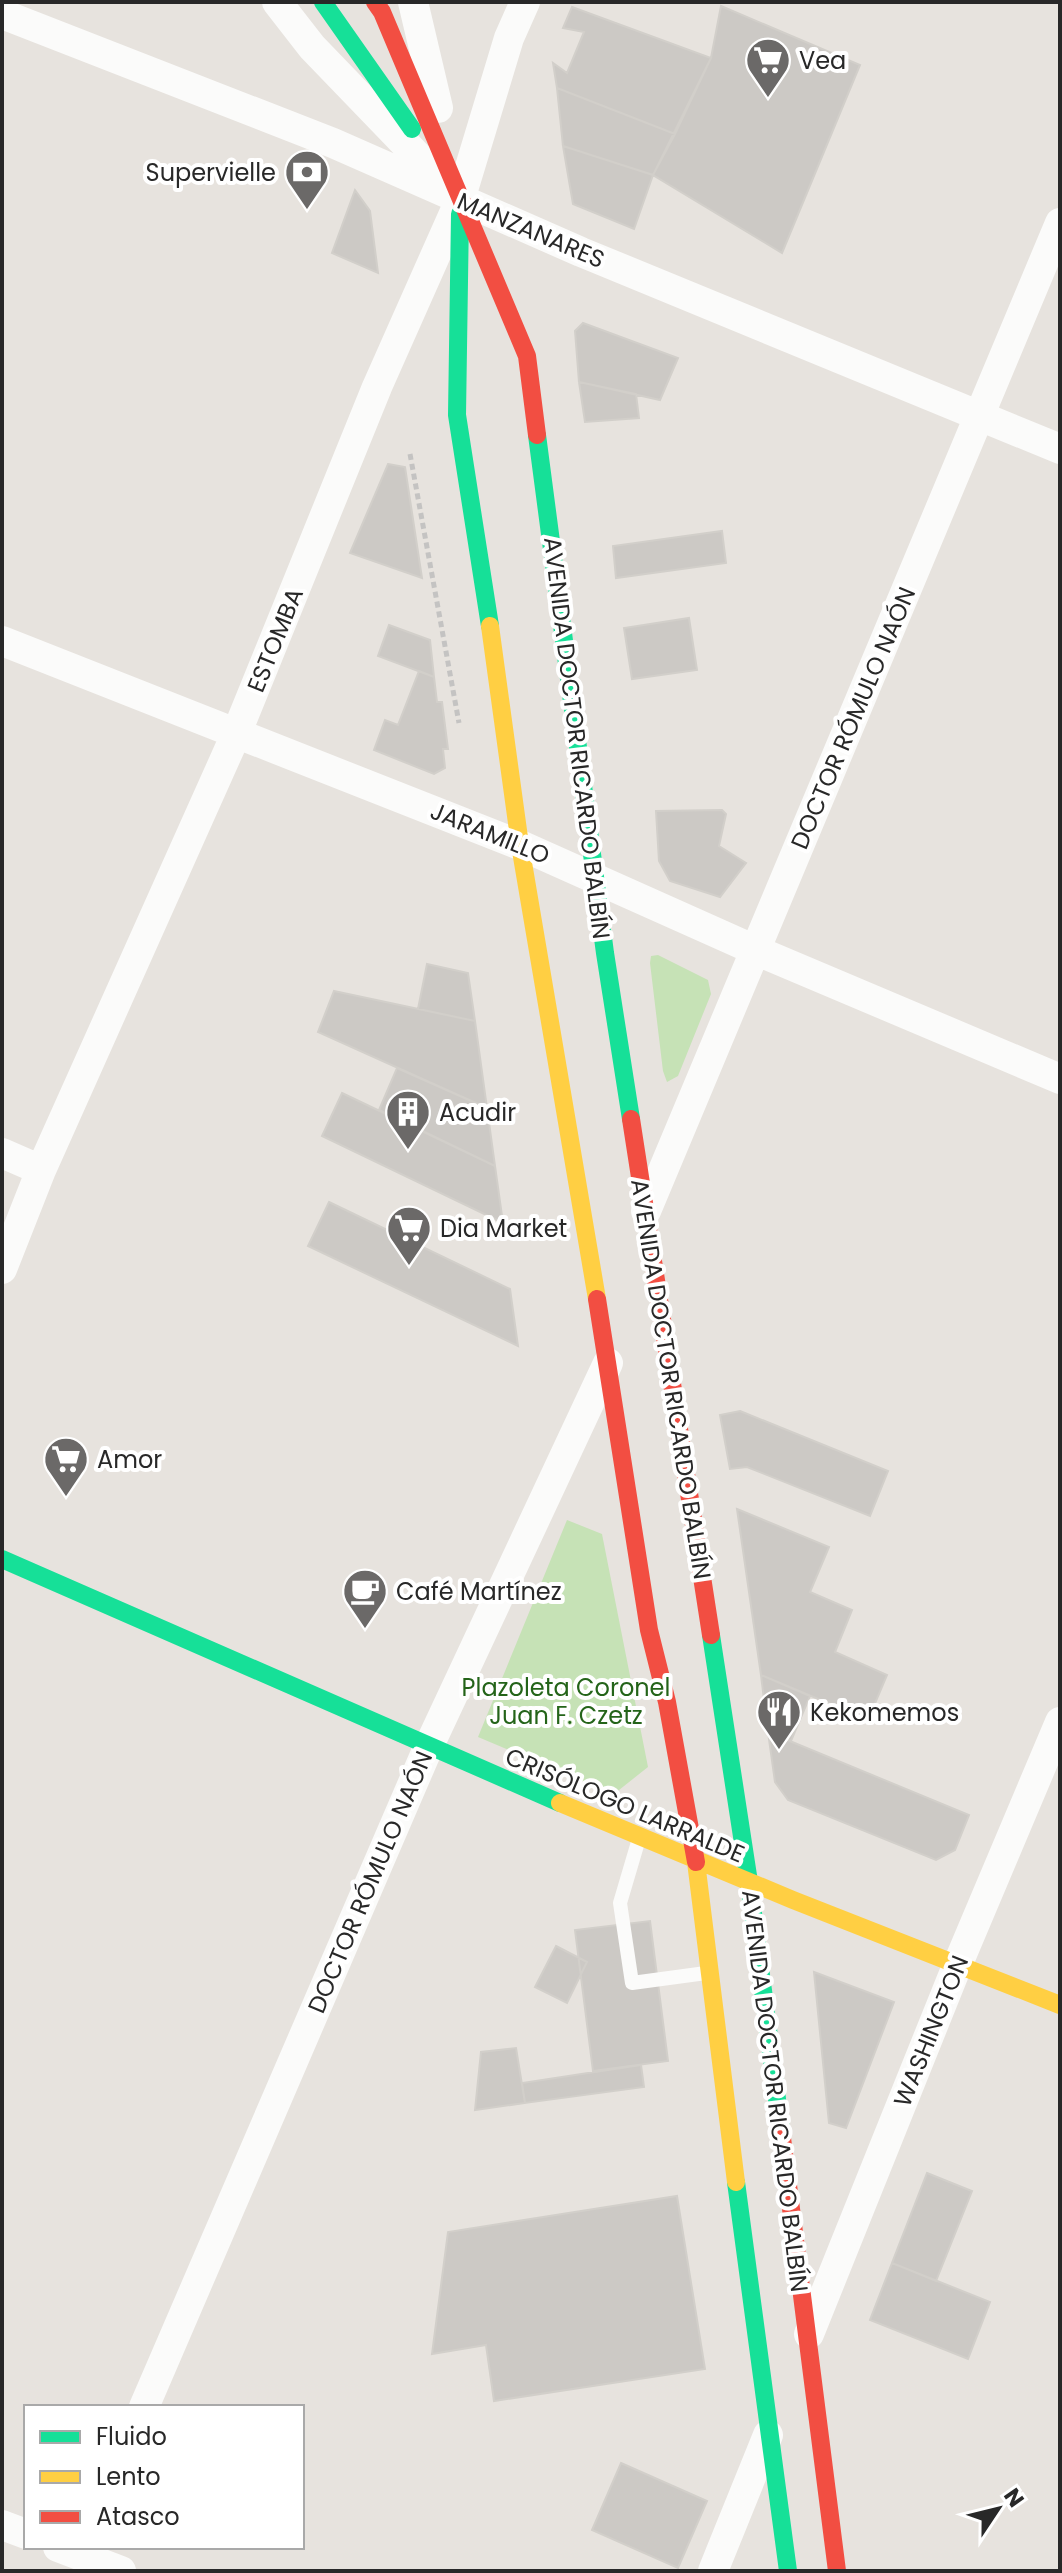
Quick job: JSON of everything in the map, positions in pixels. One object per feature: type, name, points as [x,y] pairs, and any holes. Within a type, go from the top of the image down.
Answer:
[{"type":"main road","points":[[323,2],[460,200]]},
{"type":"main road","points":[[375,2],[382,12],[460,200]]},
{"type":"main road","name":"AVENIDA DOCTOR RICARDO BALBÍN","points":[[460,200],[457,415],[520,845],[608,1363],[649,1630],[667,1702],[696,1861],[788,2571]]},
{"type":"main road","name":"AVENIDA DOCTOR RICARDO BALBÍN","points":[[460,200],[527,356],[595,878],[749,1882],[837,2571]]},
{"type":"main road","name":"CRISÓLOGO LARRALDE","points":[[2,1559],[428,1748],[639,1837],[1060,2005]]},
{"type":"street","name":"AVENIDA DOCTOR RICARDO BALBÍN","points":[[277,2],[312,47],[460,200]]},
{"type":"street","name":"AVENIDA DOCTOR RICARDO BALBÍN","points":[[413,2],[460,200]]},
{"type":"street","name":"ESTOMBA","points":[[2,1269],[41,1170],[237,732],[377,387],[460,200],[509,38],[525,2]]},
{"type":"street","name":"MANZANARES","points":[[2,14],[333,143],[581,252],[1060,449]]},
{"type":"street","name":"DOCTOR RÓMULO NAÓN","points":[[645,1212],[1060,223]]},
{"type":"street","name":"JARAMILLO","points":[[2,641],[520,845],[755,950],[1060,1079]]},
{"type":"street","points":[[2,1153],[41,1170]]},
{"type":"street","name":"DOCTOR RÓMULO NAÓN","points":[[145,2405],[428,1748],[608,1363]]},
{"type":"street","name":"WASHINGTON","points":[[806,2341],[957,1966],[1060,1722]]},
{"type":"street","points":[[713,2571],[768,2433]]},
{"type":"street","points":[[2,2525],[24,2533]]},
{"type":"street","points":[[74,2555],[121,2571]]},
{"type":"lane","points":[[639,1837],[620,1903],[632,1983],[711,1972]]},
{"type":"path","points":[[410,454],[461,734]]},
{"type":"green space","points":[[658,955],[708,980],[711,994],[678,1076],[667,1082],[663,1071],[650,963],[651,956]]},
{"type":"green space","name":"Plazoleta Coronel Juan F. Czetz","points":[[567,1520],[602,1534],[648,1767],[614,1794],[478,1737]]},
{"type":"building","name":"Vea","points":[[721,6],[860,65],[782,253],[653,175],[711,58]]},
{"type":"building","points":[[572,7],[711,58],[675,134],[557,88],[553,63],[567,73],[584,32],[563,28]]},
{"type":"building","points":[[557,88],[675,134],[653,175],[563,146]]},
{"type":"building","points":[[563,146],[653,175],[634,229],[573,204]]},
{"type":"building","points":[[355,190],[370,211],[378,273],[332,253]]},
{"type":"building","points":[[583,323],[678,358],[660,400],[579,382],[575,331]]},
{"type":"building","points":[[579,382],[636,394],[639,418],[585,422]]},
{"type":"building","points":[[388,464],[405,467],[422,578],[350,553]]},
{"type":"building","points":[[722,531],[726,563],[616,578],[613,546]]},
{"type":"building","points":[[689,618],[697,670],[632,679],[624,628]]},
{"type":"building","points":[[389,625],[430,640],[434,677],[378,656]]},
{"type":"building","points":[[419,671],[434,677],[437,702],[442,702],[448,749],[443,749],[445,768],[434,774],[374,750],[385,720],[398,725]]},
{"type":"building","points":[[722,810],[726,814],[719,846],[746,863],[720,897],[670,881],[659,861],[656,811]]},
{"type":"building","points":[[427,964],[468,973],[475,1021],[418,1009]]},
{"type":"building","points":[[334,991],[475,1021],[487,1108],[318,1032]]},
{"type":"building","points":[[397,1068],[487,1108],[495,1166],[379,1110]]},
{"type":"building","name":"Acudir","points":[[342,1093],[495,1166],[503,1223],[322,1136]]},
{"type":"building","name":"Dia Market","points":[[329,1202],[510,1289],[518,1346],[308,1246]]},
{"type":"building","points":[[740,1411],[888,1471],[870,1516],[747,1467],[730,1469],[720,1415]]},
{"type":"building","points":[[737,1509],[829,1547],[810,1592],[852,1610],[835,1652],[887,1675],[868,1720],[761,1675]]},
{"type":"building","points":[[761,1675],[810,1696],[791,1741],[768,1732]]},
{"type":"building","points":[[768,1732],[969,1815],[955,1850],[936,1860],[788,1800],[775,1782]]},
{"type":"building","points":[[650,1921],[668,2061],[593,2071],[575,1930]]},
{"type":"building","points":[[556,1946],[587,1962],[567,2003],[535,1987]]},
{"type":"building","points":[[814,1972],[894,2002],[846,2128],[829,2123]]},
{"type":"building","points":[[516,2048],[525,2103],[475,2110],[481,2052]]},
{"type":"building","points":[[641,2065],[644,2087],[525,2103],[522,2083]]},
{"type":"building","points":[[927,2173],[972,2191],[936,2281],[892,2263]]},
{"type":"building","points":[[677,2196],[705,2369],[494,2401],[486,2345],[432,2354],[448,2232]]},
{"type":"building","points":[[892,2263],[990,2302],[968,2359],[870,2320]]},
{"type":"building","points":[[621,2463],[707,2501],[678,2568],[592,2530]]},
{"type":"traffic: fast","points":[[323,2],[412,129]]},
{"type":"traffic: fast","points":[[460,214],[457,415],[490,626]]},
{"type":"traffic: fast","points":[[537,435],[605,953],[631,1119]]},
{"type":"traffic: fast","points":[[2,1559],[560,1803]]},
{"type":"traffic: fast","points":[[711,1635],[749,1882],[781,2130]]},
{"type":"traffic: fast","points":[[736,2182],[788,2571]]},
{"type":"traffic: slow","points":[[490,626],[520,845],[597,1299]]},
{"type":"traffic: slow","points":[[560,1803],[793,1900],[1060,2005]]},
{"type":"traffic: slow","points":[[696,1862],[736,2182]]},
{"type":"traffic: jam","points":[[375,2],[382,12],[527,356],[537,435]]},
{"type":"traffic: jam","points":[[631,1119],[711,1635]]},
{"type":"traffic: jam","points":[[597,1299],[649,1630],[667,1702],[696,1862]]},
{"type":"traffic: jam","points":[[781,2130],[837,2571]]},
{"type":"place","name":"Vea","points":[[768,99]]},
{"type":"place","name":"Supervielle","points":[[307,211]]},
{"type":"place","name":"Acudir","points":[[408,1151]]},
{"type":"place","name":"Dia Market","points":[[409,1267]]},
{"type":"place","name":"Amor","points":[[66,1498]]},
{"type":"place","name":"Café Martínez","points":[[365,1630]]},
{"type":"place","name":"Kekomemos","points":[[779,1751]]}]
